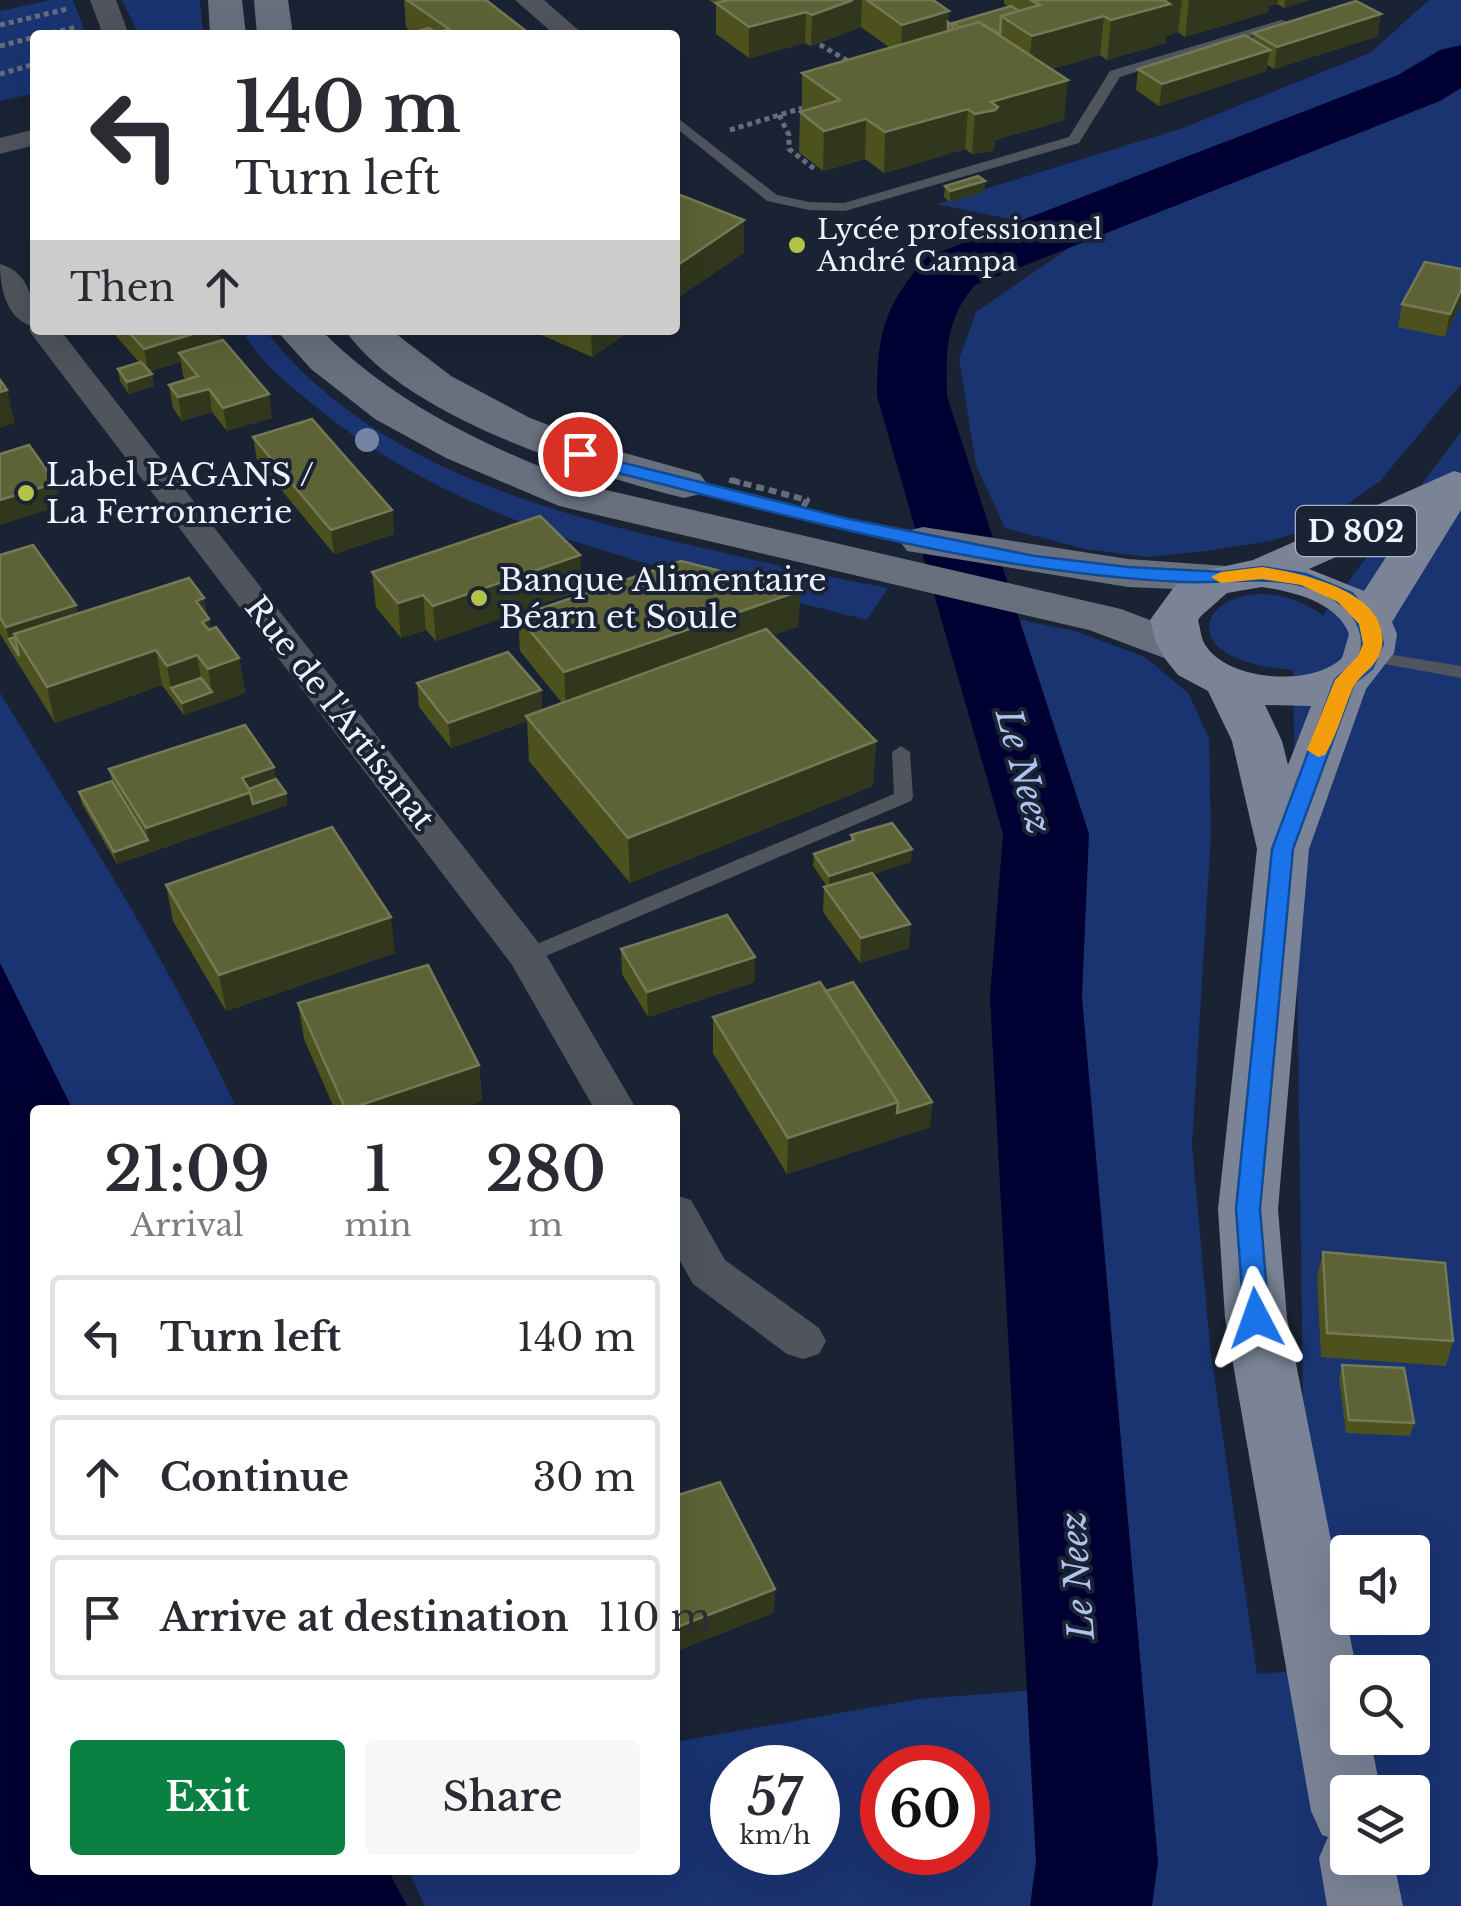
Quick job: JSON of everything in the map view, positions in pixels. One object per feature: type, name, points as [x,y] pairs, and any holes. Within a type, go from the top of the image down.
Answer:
[{"type":"main road","points":[[225,0],[228,30]]},
{"type":"main road","points":[[270,0],[274,30]]},
{"type":"main road","points":[[302,335],[337,369],[431,436],[575,496],[1032,581],[1128,573],[1306,580],[1345,598],[1361,653],[1310,692],[1268,692],[1228,682],[1202,668],[1183,650],[1104,619],[1032,581]]},
{"type":"main road","points":[[372,335],[436,386],[482,413],[544,440],[617,467],[910,557]]},
{"type":"main road","name":"D 802","points":[[1242,575],[1456,483]]},
{"type":"main road","name":"D 802","points":[[1341,1775],[1256,1318],[1248,1209],[1282,849],[1361,653],[1456,483]]},
{"type":"main road","points":[[1183,650],[1174,620],[1189,594],[1242,575]]},
{"type":"main road","name":"D 802","points":[[1228,682],[1257,741],[1282,849]]},
{"type":"main road","points":[[1359,1875],[1365,1906]]},
{"type":"street","points":[[528,0],[565,30]]},
{"type":"street","points":[[103,1],[114,30]]},
{"type":"street","points":[[0,146],[30,137]]},
{"type":"street","points":[[0,272],[30,311]]},
{"type":"street","name":"Rue de l'Artisanat","points":[[48,335],[527,956],[613,1105]]},
{"type":"street","points":[[680,1221],[710,1272],[803,1341]]},
{"type":"lane","points":[[680,124],[772,198],[809,206],[845,207],[1074,140],[1115,74],[1304,17]]},
{"type":"lane","points":[[1361,653],[1461,672]]},
{"type":"lane","points":[[527,956],[904,798],[901,752]]},
{"type":"path","points":[[0,25],[103,1]]},
{"type":"path","points":[[803,34],[852,64]]},
{"type":"path","points":[[0,46],[30,38]]},
{"type":"path","points":[[0,74],[30,65]]},
{"type":"path","points":[[696,137],[814,104]]},
{"type":"path","points":[[779,115],[789,135],[789,149],[817,171]]},
{"type":"shaded area","points":[[51,0],[73,0],[84,30],[30,30],[30,94],[0,101],[0,11]]},
{"type":"shaded area","points":[[122,0],[200,0],[203,30],[137,30]]},
{"type":"shaded area","points":[[1429,0],[1461,0],[1461,384],[1380,481],[1314,528],[1270,541],[1148,557],[1085,549],[1005,528],[976,465],[959,359],[976,312],[1088,235],[937,204],[1183,128],[1370,53]]},
{"type":"shaded area","points":[[245,335],[270,335],[309,378],[358,418],[412,451],[530,501],[654,537],[888,588],[867,620],[648,564],[504,515],[435,484],[370,447],[281,378]]},
{"type":"shaded area","points":[[1461,432],[1461,1906],[425,1906],[410,1875],[680,1875],[680,1741],[919,1699],[1142,1682],[1080,994],[1078,855],[1006,617],[1075,631],[1145,657],[1189,694],[1209,739],[1211,833],[1192,1145],[1210,1347],[1257,1674],[1325,1669],[1304,1474],[1293,670],[1246,662],[1219,647],[1209,630],[1214,614],[1230,600],[1256,594],[1288,598],[1323,615]]},
{"type":"shaded area","points":[[0,693],[155,950],[235,1105],[71,1105],[0,963]]},
{"type":"shaded area","points":[[0,963],[71,1105],[30,1105],[30,1875],[391,1875],[407,1906],[0,1906]]},
{"type":"building","points":[[407,0],[486,0],[525,30],[446,30],[449,29]]},
{"type":"building","points":[[853,0],[812,15],[806,12],[749,27],[716,3]]},
{"type":"building","points":[[867,0],[933,0],[949,11],[902,25]]},
{"type":"building","points":[[1031,0],[1164,0],[1170,4],[1111,20],[1104,16],[1032,36],[1001,16],[1040,5]]},
{"type":"building","points":[[1356,1],[1381,14],[1277,47],[1253,33]]},
{"type":"building","points":[[1011,6],[1019,11],[1001,16],[1000,34],[979,22],[960,28],[953,23]]},
{"type":"building","points":[[979,22],[1068,80],[991,102],[998,107],[995,110],[975,114],[968,109],[885,132],[866,119],[824,131],[800,112],[840,100],[802,73]]},
{"type":"building","points":[[1245,35],[1270,50],[1162,84],[1138,69]]},
{"type":"building","points":[[978,176],[985,181],[950,191],[945,186]]},
{"type":"building","points":[[680,195],[744,220],[680,264]]},
{"type":"building","points":[[1425,262],[1461,269],[1461,290],[1450,314],[1402,304]]},
{"type":"building","points":[[131,335],[189,335],[144,349]]},
{"type":"building","points":[[223,340],[269,394],[223,408],[209,389],[178,397],[169,385],[198,376],[179,353]]},
{"type":"building","points":[[141,362],[152,374],[127,382],[118,369]]},
{"type":"building","points":[[312,419],[392,510],[331,530],[253,437]]},
{"type":"building","points":[[29,445],[56,483],[0,500],[0,454]]},
{"type":"building","points":[[540,516],[580,555],[433,606],[423,595],[398,603],[372,572]]},
{"type":"building","points":[[33,545],[76,605],[6,627],[0,618],[0,555]]},
{"type":"building","points":[[681,561],[800,591],[564,672],[518,616]]},
{"type":"building","points":[[189,578],[204,598],[196,601],[209,619],[202,622],[209,630],[216,627],[239,658],[208,669],[197,655],[167,666],[156,650],[47,687],[14,634]]},
{"type":"building","points":[[766,629],[876,741],[628,838],[526,716]]},
{"type":"building","points":[[508,652],[541,690],[448,723],[417,683]]},
{"type":"building","points":[[201,678],[212,692],[182,703],[171,688]]},
{"type":"building","points":[[245,725],[274,767],[242,778],[251,792],[146,828],[109,769]]},
{"type":"building","points":[[276,779],[286,793],[253,804],[249,789]]},
{"type":"building","points":[[112,781],[148,840],[114,852],[79,792]]},
{"type":"building","points":[[892,823],[912,849],[829,876],[814,854],[854,840],[851,835]]},
{"type":"building","points":[[332,827],[391,917],[219,975],[166,885]]},
{"type":"building","points":[[872,873],[910,924],[861,938],[824,887]]},
{"type":"building","points":[[727,915],[755,957],[647,992],[621,949]]},
{"type":"building","points":[[428,965],[479,1065],[361,1105],[344,1105],[298,1003]]},
{"type":"building","points":[[820,982],[898,1102],[788,1138],[713,1017]]},
{"type":"building","points":[[853,982],[932,1102],[897,1113],[898,1102],[826,991]]},
{"type":"building","points":[[1323,1252],[1445,1263],[1453,1341],[1327,1333]]},
{"type":"building","points":[[1342,1365],[1404,1368],[1414,1423],[1349,1420]]},
{"type":"building","points":[[720,1482],[775,1589],[680,1626],[680,1494]]},
{"type":"waterway","name":"Le Neez","points":[[1091,1906],[1097,1862],[1036,997],[1046,834],[912,396],[915,328],[927,301],[951,271],[1419,88],[1461,63]]},
{"type":"slow traffic","points":[[1221,577],[1262,573],[1306,580],[1345,598],[1368,623],[1373,644],[1365,664],[1345,680],[1318,750]]},
{"type":"place","name":"Lycée professionnel André Campa","points":[[797,245]]},
{"type":"place","name":"Label PAGANS / La Ferronnerie","points":[[26,493]]},
{"type":"place","name":"Banque Alimentaire Béarn et Soule","points":[[479,598]]},
{"type":"route","points":[[580,454],[617,467],[848,525],[1035,562],[1128,573],[1223,578],[1262,573],[1306,580],[1345,598],[1368,623],[1373,644],[1365,664],[1345,680],[1282,849],[1248,1209],[1256,1318]]}]
